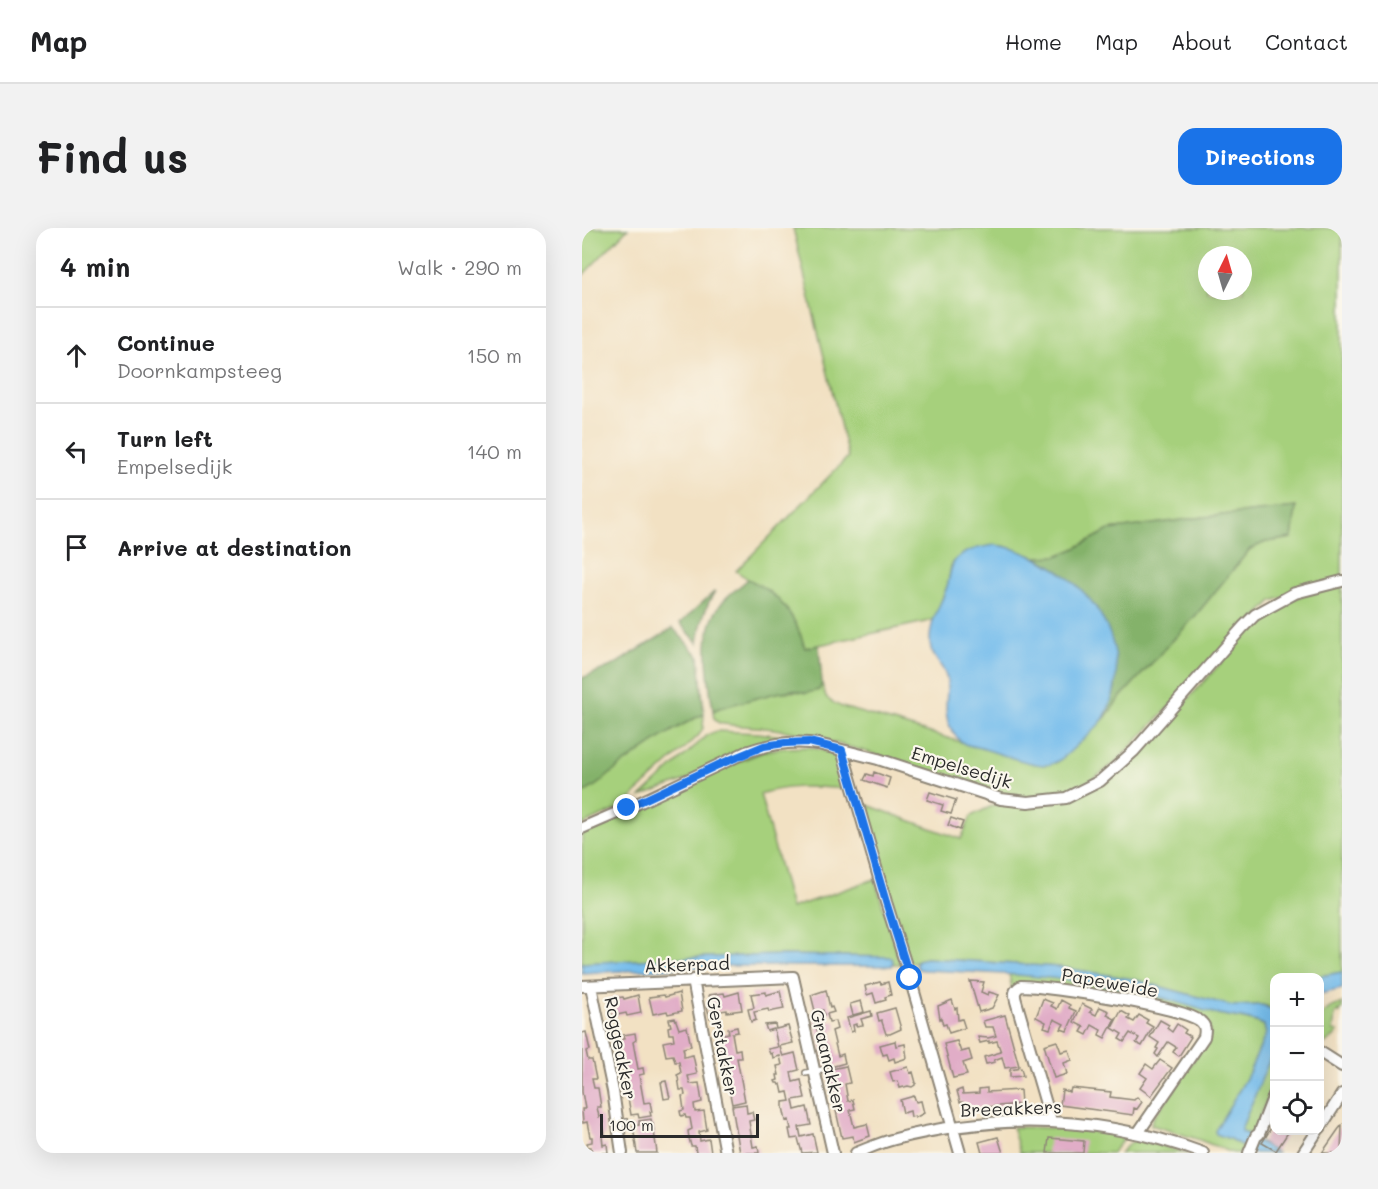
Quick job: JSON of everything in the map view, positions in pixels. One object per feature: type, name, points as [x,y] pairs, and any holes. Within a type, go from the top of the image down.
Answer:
[{"type":"street","name":"Empelsedijk","points":[[582,828],[718,765],[764,746],[785,743],[809,742],[878,759],[1001,799],[1028,802],[1066,798],[1100,781],[1134,751],[1255,615],[1295,593],[1342,581]]},
{"type":"street","points":[[842,750],[960,1153]]},
{"type":"street","name":"Akkerpad","points":[[587,986],[793,977]]},
{"type":"street","name":"Graanakker","points":[[793,977],[833,1153]]},
{"type":"street","name":"Gerstakker","points":[[693,980],[713,1109],[726,1153]]},
{"type":"street","name":"Roggeakker","points":[[587,986],[622,1123],[622,1153]]},
{"type":"street","name":"Papeweide","points":[[1051,1121],[1014,994],[1021,986],[1115,999],[1165,1009],[1202,1022],[1205,1029],[1204,1037],[1138,1133]]},
{"type":"street","points":[[1324,1055],[1342,1066]]},
{"type":"street","points":[[1324,1121],[1342,1094]]},
{"type":"street","points":[[1249,1153],[1270,1107]]},
{"type":"street","name":"Breeakkers","points":[[856,1153],[893,1139],[952,1127],[1004,1122],[1051,1121],[1138,1133],[1203,1153]]},
{"type":"street","points":[[1303,1153],[1315,1135]]},
{"type":"green space","points":[[582,228],[628,228],[582,276]]},
{"type":"green space","points":[[793,228],[1342,228],[1342,579],[1272,601],[1114,764],[1096,777],[1057,795],[1035,798],[1008,796],[881,756],[801,734],[772,728],[719,723],[714,719],[713,711],[776,693],[819,690],[822,683],[824,693],[828,698],[842,707],[1019,759],[1056,763],[1105,718],[1118,700],[1196,615],[1250,549],[1266,542],[1292,538],[1296,507],[1109,530],[1056,556],[1035,557],[1004,546],[966,552],[951,566],[948,584],[934,620],[805,648],[794,620],[780,602],[736,571],[848,457]]},
{"type":"green space","points":[[1296,507],[1292,538],[1266,542],[1250,549],[1196,615],[1118,700],[1105,718],[1115,688],[1097,608],[1068,578],[1035,557],[1057,556],[1109,530]]},
{"type":"green space","points":[[748,579],[769,591],[785,607],[796,625],[805,648],[819,645],[822,683],[819,690],[806,693],[793,690],[776,693],[713,711],[707,667],[711,623],[726,598]]},
{"type":"green space","points":[[1342,586],[1342,972],[1324,975],[1324,973],[1270,973],[1270,1009],[1262,1005],[1232,1006],[1132,979],[1059,967],[926,958],[917,960],[916,963],[906,962],[859,802],[961,839],[971,816],[992,806],[1006,802],[1022,804],[1103,783],[1126,767],[1227,656],[1237,639],[1253,621],[1286,601]]},
{"type":"green space","points":[[715,591],[703,616],[698,643],[680,623]]},
{"type":"green space","points":[[673,628],[699,656],[704,714],[660,738],[597,785],[582,793],[582,678],[614,665]]},
{"type":"green space","points":[[704,714],[703,728],[699,735],[635,794],[627,805],[582,825],[582,793],[597,785],[660,738]]},
{"type":"green space","points":[[717,731],[797,738],[640,797],[707,735]]},
{"type":"green space","points":[[809,747],[833,753],[842,768],[849,789],[793,787],[760,794],[791,908],[875,879],[900,964],[893,964],[891,957],[784,955],[582,963],[582,832],[630,814],[733,764],[766,751]]},
{"type":"green space","points":[[1009,974],[1073,980],[1120,988],[1264,1025],[1266,1034],[1247,1077],[1215,1131],[1216,1134],[1245,1147],[1241,1153],[1233,1153],[1151,1125],[1152,1119],[1175,1089],[1210,1035],[1209,1026],[1152,1003],[1012,989]]},
{"type":"green space","points":[[1342,1003],[1342,1009],[1338,1011],[1340,1013],[1335,1013],[1333,1031],[1338,1032],[1324,1043],[1324,1013]]},
{"type":"green space","points":[[1270,1059],[1270,1092],[1253,1132],[1249,1135],[1242,1131]]},
{"type":"green space","points":[[1012,1127],[1093,1131],[1120,1135],[1123,1140],[1112,1153],[1020,1153]]},
{"type":"green space","points":[[1137,1139],[1188,1153],[1120,1153]]},
{"type":"water","points":[[995,545],[1015,549],[1034,557],[1056,569],[1075,584],[1092,602],[1105,622],[1113,644],[1116,668],[1114,692],[1105,716],[1097,727],[1067,755],[1051,764],[1029,763],[965,744],[955,735],[947,718],[947,681],[931,649],[932,624],[957,558],[970,550]]},
{"type":"water","points":[[784,955],[891,957],[893,961],[892,966],[722,966],[582,973],[582,963]]},
{"type":"water","points":[[926,958],[1059,967],[1132,979],[1232,1006],[1265,1006],[1270,1009],[1270,1059],[1242,1131],[1277,1153],[1254,1153],[1216,1134],[1215,1131],[1247,1077],[1266,1034],[1264,1025],[1109,986],[1030,976],[924,970],[918,969],[917,960]]},
{"type":"water","points":[[1342,972],[1342,989],[1324,993],[1324,975]]},
{"type":"building","points":[[874,772],[890,778],[887,788],[864,780],[867,774],[873,776]]},
{"type":"building","points":[[930,792],[956,800],[951,814],[941,811],[943,805],[927,800]]},
{"type":"building","points":[[951,818],[963,822],[960,830],[948,825]]},
{"type":"building","points":[[970,981],[984,982],[981,992],[988,995],[989,992],[999,995],[992,1008],[979,1012]]},
{"type":"building","points":[[880,982],[881,984],[888,982],[891,995],[885,997],[886,1000],[876,1003],[873,993],[867,995],[865,986]]},
{"type":"building","points":[[826,990],[830,1008],[832,1007],[834,1012],[827,1014],[829,1022],[835,1021],[837,1029],[832,1031],[838,1056],[843,1054],[845,1063],[827,1068],[814,1017],[824,1015],[823,1010],[815,1011],[811,995]]},
{"type":"building","points":[[780,991],[784,1009],[754,1012],[756,1020],[751,1022],[748,1009],[754,1008],[751,994],[766,992],[766,995]]},
{"type":"building","points":[[739,992],[742,1010],[714,1012],[715,1017],[710,1018],[707,1007],[712,1006],[709,995],[724,993],[725,996]]},
{"type":"building","points":[[679,993],[682,1011],[653,1014],[649,997],[664,995],[665,997]]},
{"type":"building","points":[[638,995],[641,1013],[612,1016],[608,999],[623,997],[624,999]]},
{"type":"building","points":[[1043,999],[1053,1003],[1051,1006],[1057,1009],[1061,1000],[1076,1011],[1067,1031],[1061,1029],[1064,1024],[1054,1019],[1050,1029],[1044,1027],[1046,1022],[1036,1017]]},
{"type":"building","points":[[952,1000],[955,1009],[957,1008],[958,1020],[962,1019],[965,1028],[949,1033],[946,1024],[943,1025],[940,1019],[938,1006]]},
{"type":"building","points":[[861,1001],[864,1012],[853,1015],[850,1004]]},
{"type":"building","points":[[1082,1004],[1092,1009],[1090,1012],[1096,1015],[1100,1007],[1109,1011],[1107,1015],[1115,1019],[1105,1038],[1099,1035],[1101,1030],[1092,1025],[1087,1035],[1081,1032],[1084,1027],[1074,1022]]},
{"type":"building","points":[[895,1008],[901,1029],[886,1034],[882,1020],[879,1021],[877,1013]]},
{"type":"building","points":[[871,1011],[872,1016],[861,1019],[863,1025],[853,1025],[854,1031],[851,1032],[847,1018]]},
{"type":"building","points":[[1121,1011],[1130,1016],[1128,1019],[1134,1022],[1139,1015],[1148,1020],[1146,1023],[1153,1027],[1142,1046],[1136,1043],[1139,1038],[1130,1033],[1124,1042],[1119,1039],[1122,1034],[1112,1028]]},
{"type":"building","points":[[1005,1015],[1019,1066],[1005,1068],[1002,1057],[986,1064],[984,1057],[1001,1052],[997,1041],[980,1043],[978,1037],[996,1036],[993,1027],[985,1027],[983,1021]]},
{"type":"building","points":[[675,1018],[679,1029],[687,1027],[691,1046],[683,1048],[684,1057],[693,1055],[697,1074],[688,1076],[690,1084],[699,1083],[702,1102],[694,1104],[695,1112],[704,1111],[707,1130],[699,1132],[700,1141],[709,1139],[711,1153],[696,1153],[695,1146],[691,1146],[689,1138],[688,1131],[692,1129],[690,1118],[686,1118],[685,1115],[681,1116],[680,1111],[684,1110],[682,1096],[685,1095],[684,1090],[680,1090],[677,1075],[681,1073],[679,1062],[675,1062],[673,1055],[666,1056],[663,1042],[674,1040],[673,1034],[669,1034],[668,1027],[671,1026],[669,1019]]},
{"type":"building","points":[[1160,1020],[1169,1025],[1167,1028],[1172,1032],[1177,1024],[1186,1030],[1184,1033],[1191,1037],[1179,1056],[1173,1052],[1176,1047],[1168,1042],[1158,1057],[1155,1054],[1159,1043],[1150,1037]]},
{"type":"building","points":[[775,1024],[776,1029],[788,1026],[793,1043],[780,1046],[781,1051],[783,1056],[795,1053],[799,1070],[791,1072],[793,1082],[801,1080],[805,1098],[793,1100],[795,1110],[807,1107],[811,1125],[799,1127],[801,1137],[813,1134],[817,1152],[802,1153],[798,1138],[791,1139],[789,1120],[786,1121],[783,1107],[783,1102],[790,1101],[788,1092],[783,1093],[781,1084],[775,1081],[778,1080],[777,1075],[779,1075],[777,1066],[782,1065],[780,1056],[773,1058],[768,1049],[778,1047],[774,1029],[767,1031],[765,1025]]},
{"type":"building","points":[[737,1027],[738,1032],[732,1033],[735,1050],[740,1049],[741,1058],[737,1058],[745,1101],[732,1104],[718,1035],[729,1033],[728,1029]]},
{"type":"building","points":[[586,1032],[590,1050],[586,1051],[588,1060],[592,1060],[596,1079],[592,1079],[594,1088],[598,1088],[601,1107],[597,1107],[599,1117],[602,1116],[605,1135],[602,1136],[603,1145],[607,1144],[608,1153],[592,1153],[587,1143],[592,1142],[592,1137],[590,1137],[587,1122],[583,1123],[582,1109],[585,1109],[582,1092],[582,1033]]},
{"type":"building","points":[[635,1033],[636,1040],[633,1042],[638,1069],[643,1068],[644,1074],[639,1075],[644,1103],[650,1102],[652,1112],[650,1112],[651,1116],[639,1118],[638,1114],[631,1115],[618,1040],[624,1039],[623,1035]]},
{"type":"building","points":[[895,1041],[896,1046],[905,1044],[907,1058],[895,1062],[894,1058],[889,1060],[887,1054],[883,1055],[880,1045]]},
{"type":"building","points":[[957,1041],[961,1052],[969,1050],[972,1060],[963,1063],[967,1075],[953,1078],[944,1044]]},
{"type":"building","points":[[1057,1041],[1061,1052],[1069,1050],[1072,1060],[1064,1063],[1067,1074],[1054,1078],[1044,1045]]},
{"type":"building","points":[[1160,1060],[1172,1068],[1151,1096],[1140,1088],[1147,1078],[1140,1073],[1146,1064],[1153,1069]]},
{"type":"building","points":[[846,1066],[850,1083],[845,1084],[848,1101],[853,1100],[855,1109],[850,1110],[854,1127],[867,1124],[870,1136],[854,1142],[853,1136],[842,1138],[827,1070]]},
{"type":"building","points":[[908,1067],[910,1073],[913,1072],[916,1083],[912,1087],[900,1088],[898,1081],[893,1082],[890,1072]]},
{"type":"building","points":[[1021,1068],[1023,1076],[1010,1077],[1010,1070]]},
{"type":"building","points":[[666,1081],[670,1098],[664,1099],[661,1082]]},
{"type":"building","points":[[987,1088],[987,1092],[1020,1090],[1021,1104],[964,1109],[957,1091],[962,1089],[963,1094],[979,1093],[979,1089]]},
{"type":"building","points":[[1071,1088],[1111,1092],[1110,1097],[1134,1100],[1137,1097],[1142,1102],[1137,1109],[1134,1108],[1133,1115],[1060,1105],[1062,1090],[1070,1092]]},
{"type":"building","points":[[914,1096],[916,1102],[921,1101],[924,1113],[915,1118],[915,1116],[911,1117],[910,1111],[903,1113],[900,1100]]},
{"type":"building","points":[[746,1104],[747,1113],[752,1112],[754,1120],[749,1121],[753,1147],[758,1146],[759,1153],[740,1153],[732,1106]]},
{"type":"building","points":[[651,1119],[657,1153],[637,1153],[633,1126],[639,1125],[639,1121]]},
{"type":"building","points":[[1342,1125],[1341,1153],[1322,1153],[1338,1130]]},
{"type":"building","points":[[1270,1130],[1270,1135],[1286,1135],[1276,1151],[1262,1143]]},
{"type":"building","points":[[998,1137],[1003,1153],[982,1153],[979,1142]]},
{"type":"building","points":[[1049,1138],[1084,1141],[1083,1153],[1047,1153]]},
{"type":"route","points":[[627,808],[746,752],[764,746],[809,742],[842,750],[910,978]]}]
